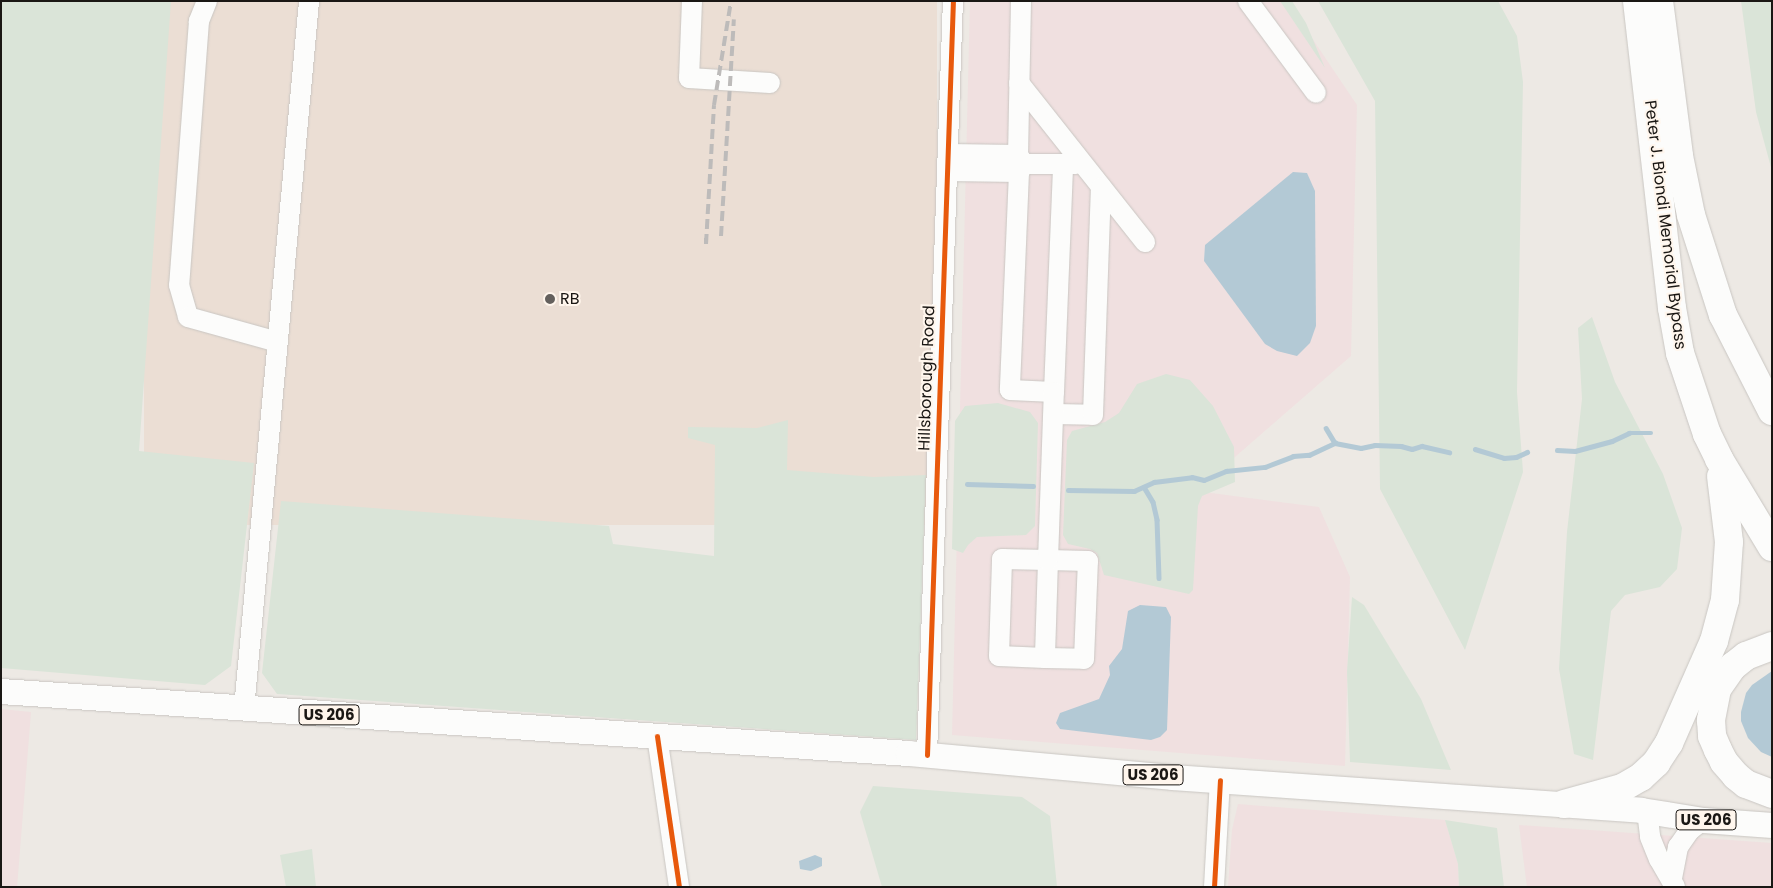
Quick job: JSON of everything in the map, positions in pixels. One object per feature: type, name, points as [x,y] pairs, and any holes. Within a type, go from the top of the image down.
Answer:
[{"type":"highway","name":"Peter J. Biondi Memorial Bypass","points":[[1637,1],[1672,308],[1680,353],[1707,434],[1719,460],[1772,547]]},
{"type":"highway","name":"Peter J. Biondi Memorial Bypass","points":[[1659,1],[1679,156],[1691,215],[1723,315],[1772,411]]},
{"type":"highway","points":[[1564,804],[1622,788],[1641,777],[1656,763],[1669,743],[1714,641],[1725,600],[1729,542],[1719,460]]},
{"type":"highway","points":[[1772,646],[1746,656],[1734,666],[1717,690],[1711,720],[1712,736],[1724,762],[1746,784],[1772,794]]},
{"type":"main road","name":"US 206","points":[[1,691],[927,754],[1220,780],[1564,804],[1644,811],[1703,820],[1772,825]]},
{"type":"main road","name":"US 206","points":[[1644,811],[1696,807],[1772,809]]},
{"type":"street","points":[[207,1],[199,21],[179,285],[188,317],[278,342]]},
{"type":"street","points":[[244,709],[309,1]]},
{"type":"street","points":[[692,1],[689,78],[770,83]]},
{"type":"street","name":"Hillsborough Road","points":[[927,754],[953,1]]},
{"type":"street","points":[[1021,1],[1020,164],[1010,390],[1054,392]]},
{"type":"street","points":[[1248,1],[1316,93]]},
{"type":"street","points":[[1019,83],[1145,242]]},
{"type":"street","points":[[948,162],[1083,164]]},
{"type":"street","points":[[1045,658],[1063,164]]},
{"type":"street","points":[[1054,414],[1093,415],[1102,187]]},
{"type":"street","points":[[1002,558],[1048,560],[1088,562],[1084,660],[999,656],[1002,558]]},
{"type":"street","points":[[657,736],[679,887]]},
{"type":"street","points":[[1214,887],[1220,780]]},
{"type":"street","points":[[1644,811],[1650,837],[1659,859],[1673,882]]},
{"type":"street","points":[[1673,882],[1678,847],[1690,830],[1703,820]]},
{"type":"shaded area","points":[[1,1],[171,1],[139,451],[254,463],[231,666],[205,685],[1,668]]},
{"type":"shaded area","points":[[144,1],[937,1],[937,525],[144,525]]},
{"type":"shaded area","points":[[970,1],[1287,1],[1357,105],[1351,356],[1196,491],[1319,507],[1350,577],[1345,766],[952,735]]},
{"type":"shaded area","points":[[1280,1],[1292,1],[1306,23],[1325,68]]},
{"type":"shaded area","points":[[1318,1],[1498,1],[1517,36],[1523,82],[1517,392],[1523,472],[1465,650],[1380,489],[1375,101]]},
{"type":"shaded area","points":[[1741,1],[1772,1],[1772,171],[1756,112]]},
{"type":"shaded area","points":[[1592,317],[1615,382],[1663,474],[1682,528],[1677,569],[1660,587],[1625,595],[1611,611],[1593,760],[1574,754],[1559,669],[1567,532],[1582,399],[1578,328]]},
{"type":"shaded area","points":[[1166,374],[1190,380],[1213,406],[1234,447],[1235,482],[1202,496],[1198,506],[1193,590],[1189,594],[1104,575],[1097,553],[1090,549],[1068,544],[1063,535],[1067,440],[1072,431],[1105,422],[1119,413],[1137,384]]},
{"type":"shaded area","points":[[998,403],[1030,412],[1038,423],[1035,526],[1026,535],[977,537],[968,545],[963,553],[952,549],[955,421],[965,406]]},
{"type":"shaded area","points":[[788,420],[787,470],[874,477],[926,475],[916,740],[277,694],[262,673],[281,501],[609,526],[613,544],[714,556],[715,445],[688,438],[688,427],[757,428]]},
{"type":"shaded area","points":[[1352,597],[1364,605],[1421,699],[1451,770],[1350,762],[1347,672]]},
{"type":"shaded area","points":[[1,709],[31,712],[17,887],[1,887]]},
{"type":"shaded area","points":[[873,786],[1022,797],[1050,816],[1057,887],[882,887],[860,812]]},
{"type":"shaded area","points":[[1238,804],[1445,820],[1458,864],[1459,887],[1228,887],[1232,830]]},
{"type":"shaded area","points":[[1445,820],[1497,828],[1504,887],[1459,887],[1458,864]]},
{"type":"shaded area","points":[[1519,825],[1772,843],[1772,887],[1527,887]]},
{"type":"shaded area","points":[[312,849],[316,887],[286,887],[280,855]]},
{"type":"water","points":[[1293,172],[1307,173],[1315,191],[1316,326],[1310,343],[1297,356],[1277,351],[1265,344],[1204,261],[1205,245]]},
{"type":"water","points":[[1140,605],[1166,607],[1171,617],[1167,730],[1160,737],[1151,740],[1060,729],[1056,723],[1060,713],[1099,699],[1110,675],[1109,666],[1122,649],[1128,611]]},
{"type":"water","points":[[1772,671],[1772,757],[1761,752],[1748,738],[1741,721],[1741,712],[1746,693],[1752,685]]},
{"type":"water","points":[[815,855],[822,858],[822,866],[811,871],[800,869],[799,861]]},
{"type":"waterway","points":[[1326,428],[1335,443]]},
{"type":"waterway","points":[[1557,450],[1575,451],[1612,441],[1629,433],[1651,433]]},
{"type":"waterway","points":[[1068,490],[1134,491],[1154,482],[1192,477],[1204,480],[1226,471],[1265,467],[1293,456],[1309,455],[1335,443],[1361,448],[1375,445],[1401,446],[1412,449],[1422,446],[1449,452]]},
{"type":"waterway","points":[[1475,449],[1504,458],[1516,457],[1527,452]]},
{"type":"waterway","points":[[967,484],[1033,486]]},
{"type":"waterway","points":[[1144,487],[1153,502],[1157,520],[1159,578]]},
{"type":"railway","points":[[706,238],[706,244],[714,105],[731,1]]},
{"type":"railway","points":[[721,236],[734,19]]},
{"type":"cycle path","points":[[927,755],[953,1]]},
{"type":"cycle path","points":[[657,736],[679,887]]},
{"type":"cycle path","points":[[1214,887],[1220,780]]},
{"type":"place","name":"RB","points":[[550,299]]}]
